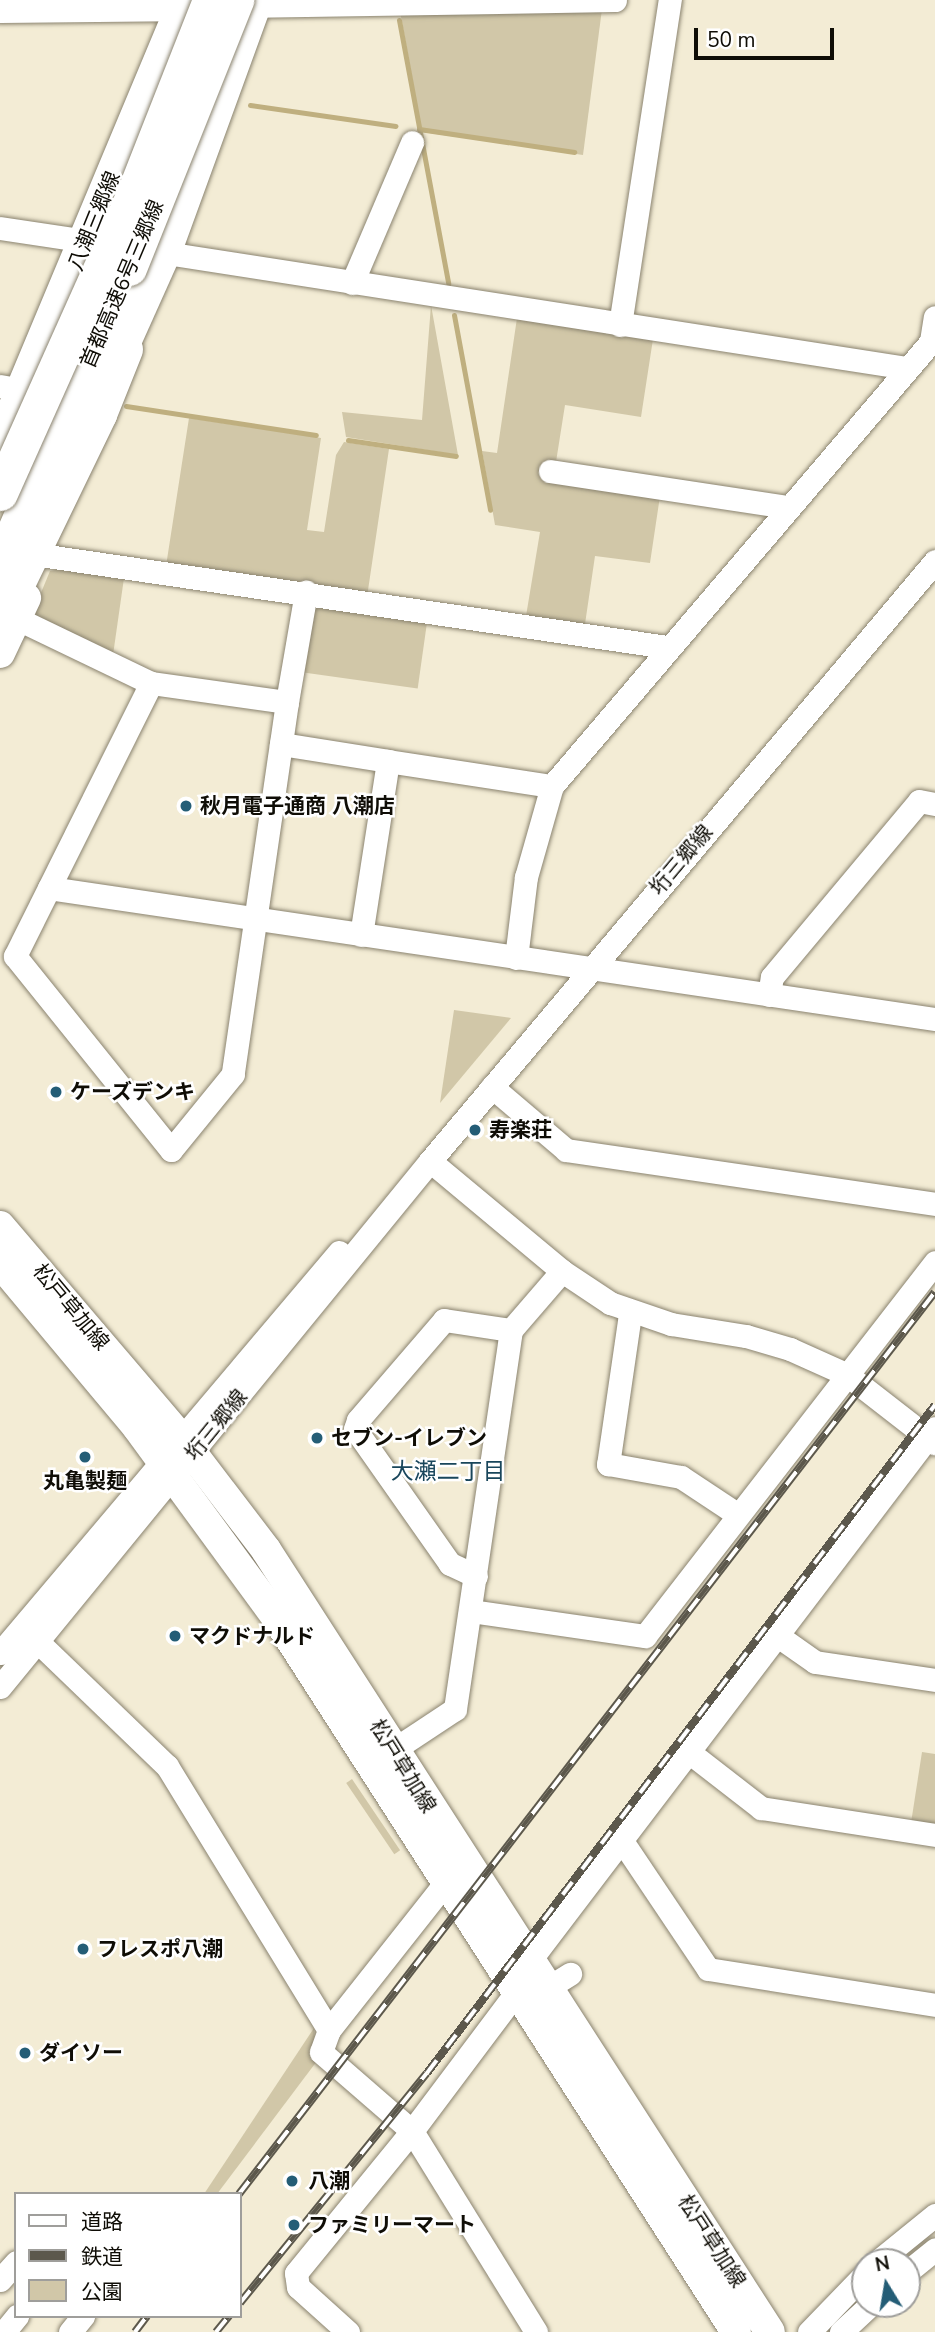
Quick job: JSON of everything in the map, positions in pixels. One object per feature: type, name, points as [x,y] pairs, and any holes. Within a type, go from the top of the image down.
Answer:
[{"type":"highway","name":"首都高速6号三郷線","points":[[0,565],[156,203],[250,2]]},
{"type":"highway","name":"首都高速6号三郷線","points":[[0,493],[62,360],[191,3]]},
{"type":"highway","points":[[8,619],[125,349]]},
{"type":"highway","points":[[0,460],[17,425],[62,360]]},
{"type":"main road","points":[[0,592],[125,349],[166,253],[250,2]]},
{"type":"main road","name":"八潮三郷線","points":[[0,439],[11,388],[86,241],[191,3]]},
{"type":"main road","points":[[0,653],[8,619],[47,556],[116,401],[125,349]]},
{"type":"main road","name":"松戸草加線","points":[[0,1226],[187,1445],[266,1550],[393,1750],[518,1990],[736,2332]]},
{"type":"main road","name":"松戸草加線","points":[[0,1264],[167,1468],[455,1870],[531,1958],[559,1981],[770,2332]]},
{"type":"street","points":[[0,11],[29,5],[615,0]]},
{"type":"street","points":[[620,324],[670,0]]},
{"type":"street","points":[[352,283],[412,142]]},
{"type":"street","points":[[0,228],[86,241]]},
{"type":"street","points":[[166,253],[907,368]]},
{"type":"street","points":[[516,958],[526,877],[552,786],[667,647],[933,339],[935,317]]},
{"type":"street","points":[[550,471],[788,507]]},
{"type":"street","points":[[47,556],[667,647]]},
{"type":"street","name":"垳三郷線","points":[[0,1653],[187,1445],[589,970],[931,575]]},
{"type":"street","points":[[151,683],[15,956],[172,1150],[233,1074],[287,702],[306,592]]},
{"type":"street","points":[[8,619],[151,683],[287,702]]},
{"type":"street","points":[[281,744],[552,786]]},
{"type":"street","points":[[361,935],[388,761]]},
{"type":"street","points":[[769,995],[772,977],[919,801],[935,804]]},
{"type":"street","points":[[49,888],[589,970],[624,970],[769,995],[935,1019]]},
{"type":"street","points":[[492,1087],[566,1150],[935,1204]]},
{"type":"street","points":[[430,1161],[562,1271],[630,1314],[765,1340],[846,1374],[932,1436],[622,1841],[572,1917],[531,1958]]},
{"type":"street","points":[[471,1611],[645,1636],[935,1262]]},
{"type":"street","points":[[393,1750],[455,1709],[511,1330],[562,1271]]},
{"type":"street","points":[[630,1314],[608,1464],[681,1476],[737,1514]]},
{"type":"street","points":[[476,1576],[450,1564],[355,1429],[358,1420],[444,1320],[511,1330]]},
{"type":"street","name":"垳三郷線","points":[[0,1687],[38,1642],[167,1468]]},
{"type":"street","points":[[779,1636],[816,1662],[935,1680]]},
{"type":"street","points":[[38,1642],[167,1766],[329,2030]]},
{"type":"street","points":[[690,1753],[761,1808],[935,1835]]},
{"type":"street","points":[[622,1841],[708,1969],[935,2005]]},
{"type":"street","points":[[455,1870],[329,2030],[321,2052],[412,2131],[536,2332]]},
{"type":"street","points":[[348,2332],[298,2287],[296,2273],[412,2131],[518,1990]]},
{"type":"street","points":[[894,2248],[935,2215]]},
{"type":"street","points":[[921,2260],[935,2249]]},
{"type":"street","points":[[0,2280],[14,2264]]},
{"type":"street","points":[[809,2332],[851,2288]]},
{"type":"street","points":[[4,2332],[15,2318]]},
{"type":"street","points":[[69,2332],[81,2318]]},
{"type":"street","points":[[841,2332],[856,2318]]},
{"type":"green space","points":[[602,9],[583,155],[422,132],[400,11]]},
{"type":"green space","points":[[431,305],[458,455],[346,437],[342,412],[422,420]]},
{"type":"green space","points":[[517,318],[653,339],[641,417],[565,405],[556,462],[660,496],[650,563],[595,556],[585,624],[526,616],[540,532],[495,525],[482,451],[497,453]]},
{"type":"green space","points":[[189,418],[321,438],[307,530],[324,532],[336,455],[344,442],[389,449],[367,597],[166,566]]},
{"type":"green space","points":[[84,565],[125,571],[113,655],[31,617],[50,571]]},
{"type":"green space","points":[[312,600],[428,616],[418,689],[302,672]]},
{"type":"green space","points":[[454,1010],[511,1018],[440,1103]]},
{"type":"green space","points":[[922,1752],[935,1754],[935,1827],[911,1823]]},
{"type":"green space","points":[[352,1779],[400,1850],[394,1854],[346,1783]]},
{"type":"green space","points":[[314,2028],[317,2061],[219,2192],[205,2192]]},
{"type":"waterway","points":[[399,20],[448,283]]},
{"type":"waterway","points":[[250,105],[395,126]]},
{"type":"waterway","points":[[419,129],[574,152]]},
{"type":"waterway","points":[[454,315],[490,510]]},
{"type":"waterway","points":[[126,406],[316,435]]},
{"type":"waterway","points":[[348,440],[456,456]]},
{"type":"railway","points":[[241,2192],[935,1292]]},
{"type":"railway","points":[[242,2301],[427,2073],[935,1405]]},
{"type":"railway","points":[[135,2332],[146,2318]]},
{"type":"railway","points":[[216,2332],[227,2318]]},
{"type":"place","name":"秋月電子通商 八潮店","points":[[186,806]]},
{"type":"place","name":"ケーズデンキ","points":[[56,1092]]},
{"type":"place","name":"寿楽荘","points":[[475,1130]]},
{"type":"place","name":"セブン-イレブン","points":[[317,1438]]},
{"type":"place","name":"丸亀製麺","points":[[85,1457]]},
{"type":"place","name":"マクドナルド","points":[[175,1636]]},
{"type":"place","name":"フレスポ八潮","points":[[83,1949]]},
{"type":"place","name":"ダイソー","points":[[25,2053]]},
{"type":"place","name":"八潮","points":[[292,2181]]},
{"type":"place","name":"ファミリーマート","points":[[294,2225]]},
{"type":"district","name":"大瀬二丁目","points":[[448,1472]]}]
